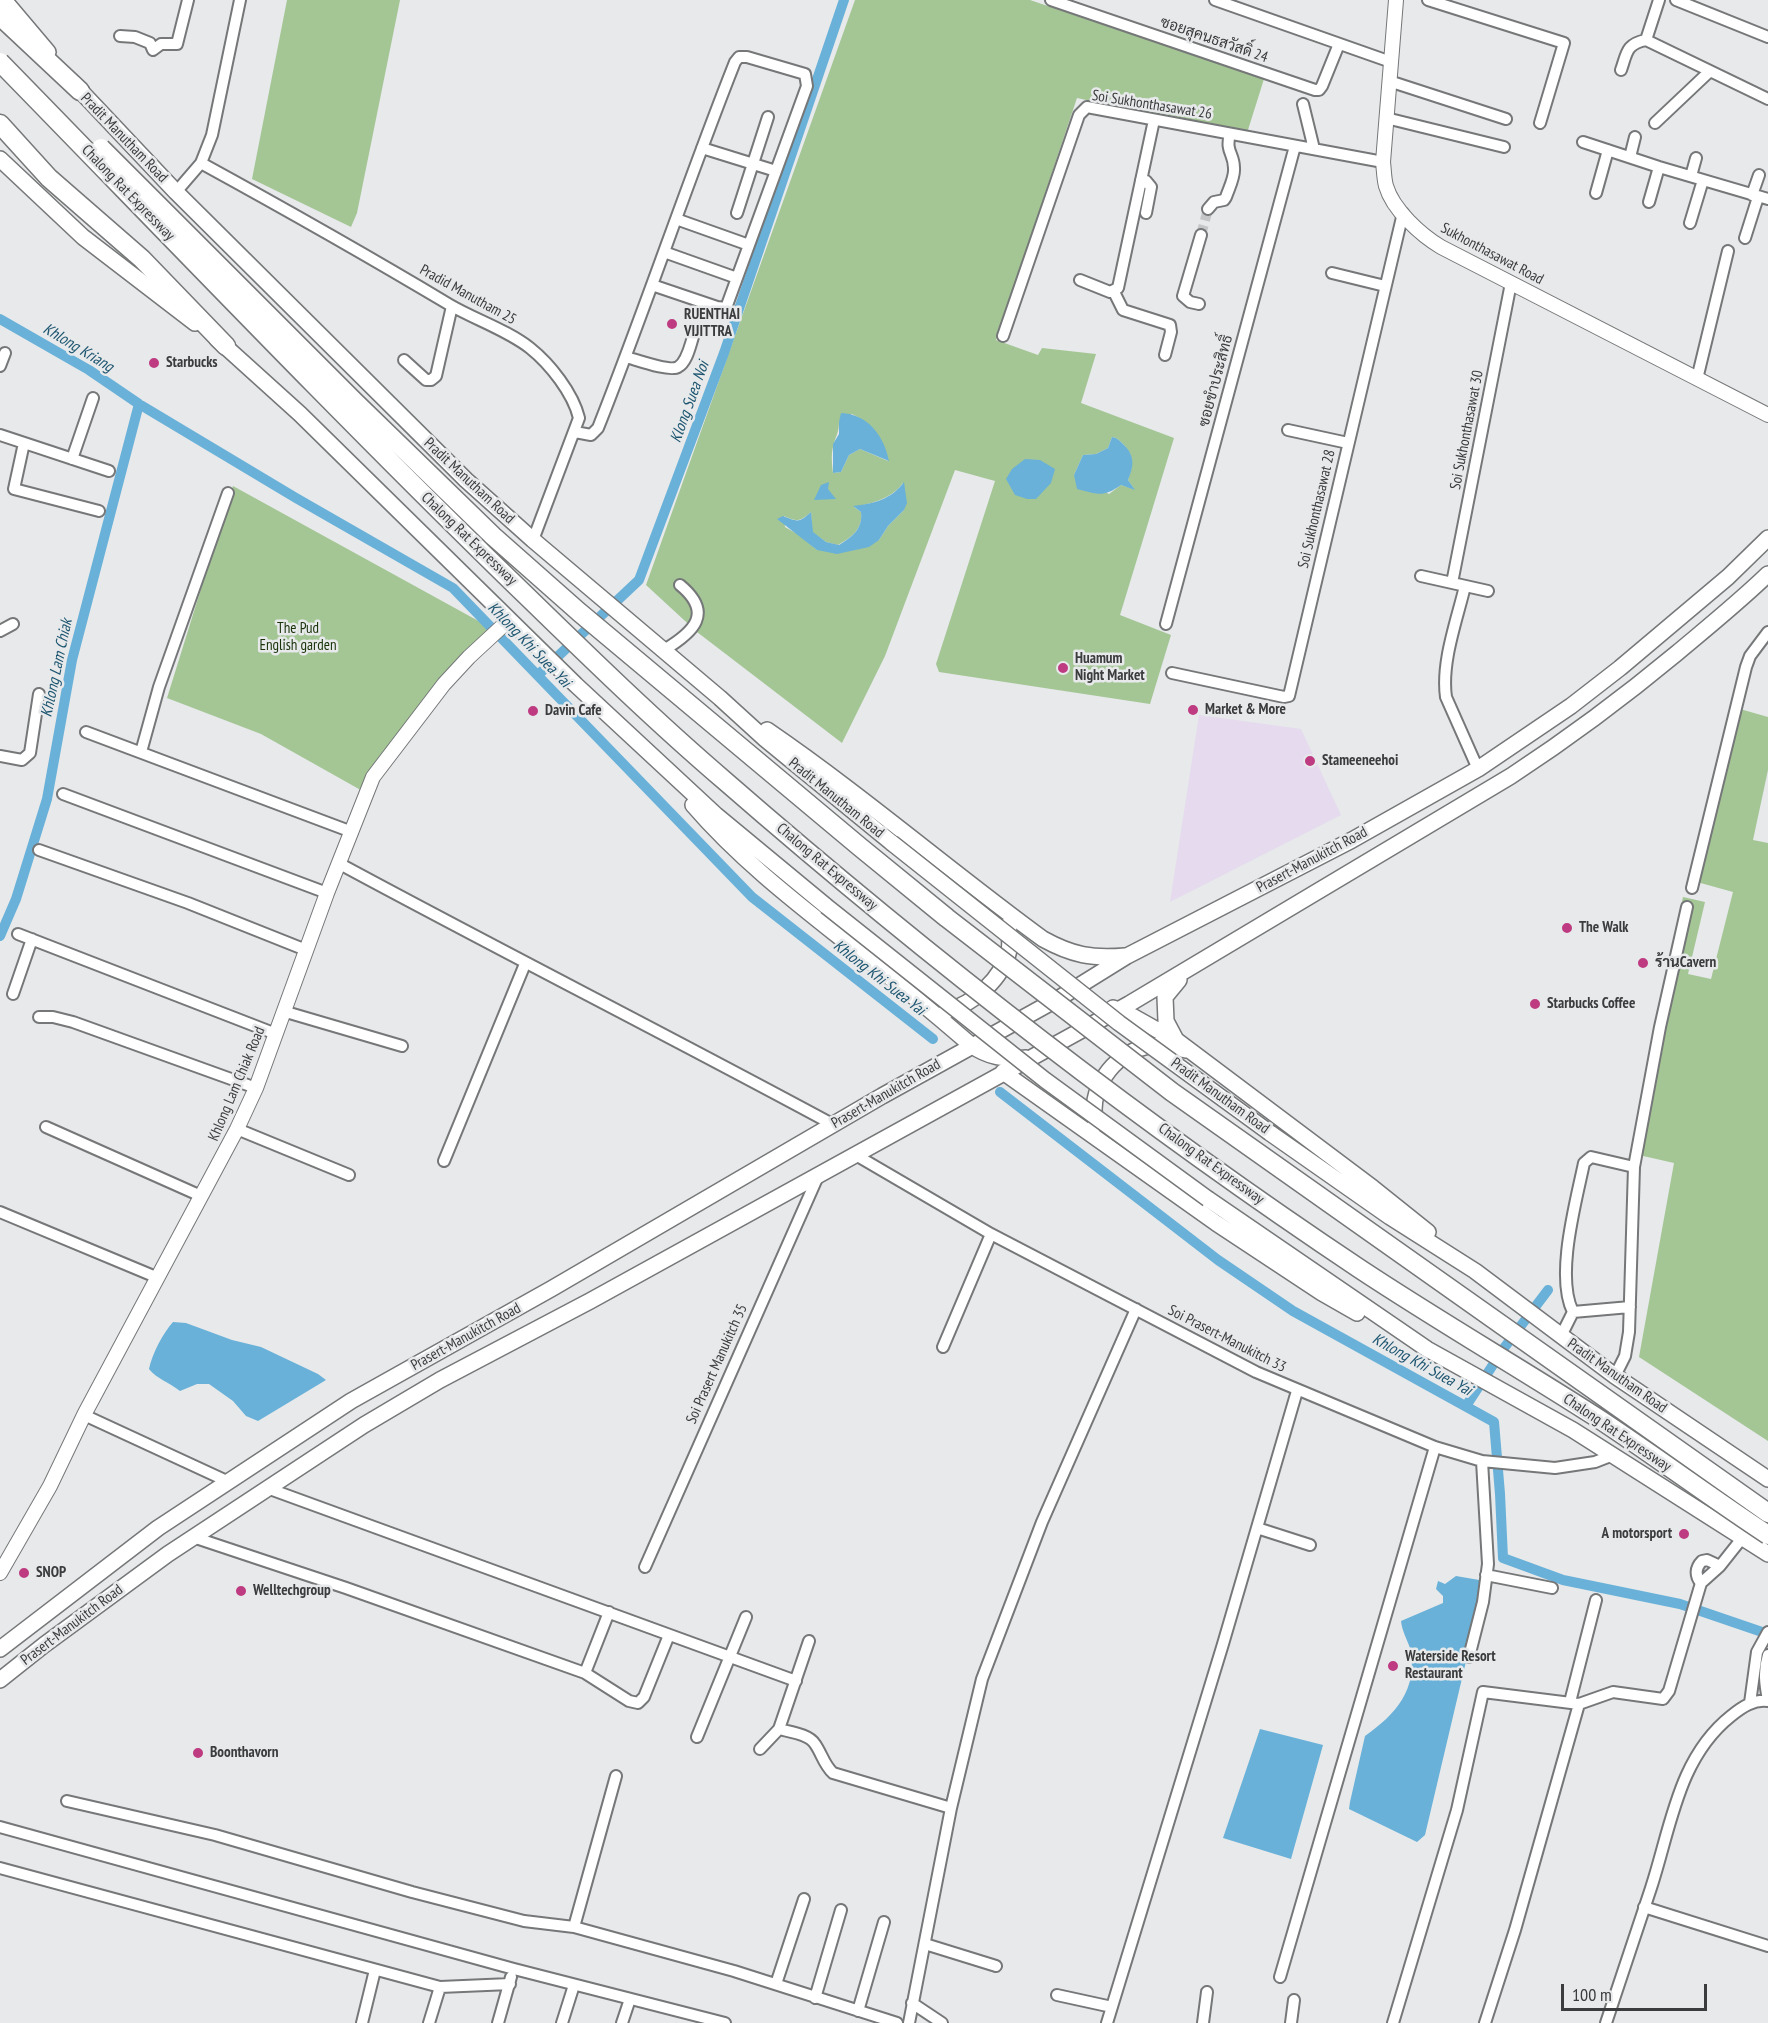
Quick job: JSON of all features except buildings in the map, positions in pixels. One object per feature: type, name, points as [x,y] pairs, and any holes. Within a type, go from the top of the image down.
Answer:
[{"type":"highway","points":[[8,6],[80,91]]},
{"type":"highway","name":"Chalong Rat Expressway","points":[[0,46],[492,536],[579,612],[835,826],[947,918],[1172,1092],[1768,1513]]},
{"type":"highway","name":"Chalong Rat Expressway","points":[[0,62],[413,484],[506,575],[675,737],[844,882],[1106,1088],[1246,1190],[1379,1281],[1597,1418],[1768,1535]]},
{"type":"highway","points":[[0,124],[49,177],[142,259],[226,346]]},
{"type":"main road","name":"Pradit Manutham Road","points":[[80,91],[176,192],[430,446],[533,540],[804,772],[1103,1010],[1390,1217],[1475,1271],[1615,1376],[1768,1479]]},
{"type":"main road","points":[[0,159],[83,237],[226,346],[309,422],[500,628],[552,662],[716,815],[826,906],[1045,1080],[1208,1199],[1427,1349]]},
{"type":"main road","name":"Prasert-Manukitch Road","points":[[2,1644],[158,1528],[351,1401],[570,1278],[832,1124],[1061,997],[1127,956],[1352,840],[1478,769],[1552,719],[1620,668],[1728,577],[1767,540]]},
{"type":"main road","name":"Prasert-Manukitch Road","points":[[0,1680],[89,1611],[193,1537],[364,1425],[440,1380],[580,1306],[1118,1010],[1472,800],[1556,747],[1766,582]]},
{"type":"main road","points":[[720,698],[809,759],[1043,939],[1061,949],[1090,957],[1127,956]]},
{"type":"main road","points":[[643,747],[707,822],[797,904],[971,1045],[984,1054],[1012,1059],[1032,1058]]},
{"type":"main road","points":[[925,1006],[946,1011],[958,1008],[990,983],[1003,966],[1010,946],[1008,926],[999,906]]},
{"type":"main road","points":[[1182,1045],[1166,1021],[1165,997],[1192,968]]},
{"type":"main road","points":[[1061,997],[1094,1001],[1118,1010],[1182,1045],[1373,1188],[1475,1271]]},
{"type":"main road","points":[[1118,1153],[1102,1135],[1096,1123],[1093,1108],[1095,1092],[1104,1077],[1132,1051],[1146,1046],[1182,1045]]},
{"type":"main road","points":[[1003,1072],[1216,1223],[1322,1293],[1427,1349],[1613,1455],[1768,1554]]},
{"type":"street","points":[[120,36],[141,39],[150,43],[153,50],[161,44],[177,44],[188,0]]},
{"type":"street","points":[[176,192],[201,163],[212,135],[240,0]]},
{"type":"street","name":"ซอยสุคนธสวัสดิ์ 24","points":[[1052,0],[1315,90],[1319,90],[1322,86],[1339,44]]},
{"type":"street","points":[[1215,0],[1391,62]]},
{"type":"street","name":"Sukhonthasawat Road","points":[[1396,0],[1383,162],[1386,187],[1403,213],[1420,232],[1441,247],[1768,415]]},
{"type":"street","points":[[1428,0],[1564,43],[1540,123]]},
{"type":"street","points":[[1646,40],[1659,0]]},
{"type":"street","points":[[1676,0],[1768,37]]},
{"type":"street","points":[[1621,70],[1631,46],[1635,42],[1646,40],[1768,99]]},
{"type":"street","points":[[574,432],[591,435],[598,428],[735,62],[739,57],[747,57],[805,74],[807,86],[726,308],[652,285]]},
{"type":"street","points":[[1655,123],[1710,71]]},
{"type":"street","points":[[1389,81],[1506,119]]},
{"type":"street","points":[[1303,104],[1314,149]]},
{"type":"street","name":"Soi Sukhonthasawat 26","points":[[1003,336],[1082,110],[1086,107],[1383,162]]},
{"type":"street","points":[[737,213],[768,117]]},
{"type":"street","points":[[1386,118],[1504,147]]},
{"type":"street","points":[[1114,292],[1118,288],[1154,120]]},
{"type":"street","points":[[1208,209],[1214,202],[1227,197],[1234,171],[1228,150],[1230,134]]},
{"type":"street","points":[[1630,157],[1635,137]]},
{"type":"street","points":[[1583,141],[1759,197]]},
{"type":"street","name":"ซอยขำประสิทธิ์","points":[[1166,624],[1295,146]]},
{"type":"street","points":[[702,148],[776,171]]},
{"type":"street","points":[[1596,193],[1608,150]]},
{"type":"street","points":[[1691,176],[1696,158]]},
{"type":"street","name":"Pradid Manutham 25","points":[[201,163],[380,262],[452,306],[517,340],[530,348],[543,361],[575,403],[579,418],[533,540]]},
{"type":"street","points":[[1649,202],[1659,167]]},
{"type":"street","points":[[1745,238],[1759,197],[1759,175]]},
{"type":"street","points":[[1141,180],[1146,181],[1151,187],[1146,213]]},
{"type":"street","points":[[1690,223],[1703,180]]},
{"type":"street","name":"Soi Sukhonthasawat 28","points":[[1172,673],[1288,696],[1403,213]]},
{"type":"street","points":[[676,219],[749,245]]},
{"type":"street","points":[[1199,304],[1190,302],[1183,296],[1201,235]]},
{"type":"street","points":[[1697,379],[1728,251]]},
{"type":"street","points":[[664,252],[737,278]]},
{"type":"street","points":[[1332,273],[1385,286]]},
{"type":"street","points":[[1080,280],[1104,291],[1114,292]]},
{"type":"street","name":"Soi Sukhonthasawat 30","points":[[1452,583],[1511,283]]},
{"type":"street","points":[[1114,292],[1123,310],[1170,325],[1171,332],[1165,355]]},
{"type":"street","points":[[404,360],[426,380],[431,380],[436,376],[452,306]]},
{"type":"street","points":[[626,357],[671,369],[678,367],[684,360],[693,337]]},
{"type":"street","points":[[0,366],[5,353]]},
{"type":"street","points":[[72,459],[93,398]]},
{"type":"street","points":[[1288,430],[1348,443]]},
{"type":"street","points":[[0,435],[109,471]]},
{"type":"street","points":[[24,443],[14,489],[99,511]]},
{"type":"street","points":[[141,752],[163,676],[228,493]]},
{"type":"street","points":[[1421,576],[1488,591]]},
{"type":"street","points":[[664,650],[687,633],[697,620],[697,603],[693,596],[680,585]]},
{"type":"street","points":[[1465,586],[1446,669],[1445,686],[1446,697],[1478,769]]},
{"type":"street","points":[[0,631],[13,624]]},
{"type":"street","name":"Khlong Lam Chiak Road","points":[[0,1573],[50,1486],[156,1277],[237,1129],[256,1088],[327,893],[366,793],[378,769],[444,684],[500,628]]},
{"type":"street","points":[[1692,888],[1746,667],[1750,656],[1768,632]]},
{"type":"street","points":[[0,756],[22,760],[30,753],[39,694]]},
{"type":"street","points":[[86,732],[352,832]]},
{"type":"street","points":[[63,794],[327,893]]},
{"type":"street","points":[[39,850],[188,903],[306,950]]},
{"type":"street","points":[[340,864],[525,964],[832,1124]]},
{"type":"street","points":[[1615,1376],[1625,1356],[1627,1346],[1634,1167],[1660,1027],[1687,907]]},
{"type":"street","points":[[18,934],[276,1034]]},
{"type":"street","points":[[13,994],[32,939]]},
{"type":"street","points":[[444,1161],[525,964]]},
{"type":"street","points":[[285,1012],[402,1047]]},
{"type":"street","points":[[39,1017],[63,1019],[256,1088]]},
{"type":"street","points":[[46,1127],[201,1196]]},
{"type":"street","points":[[237,1129],[349,1175]]},
{"type":"street","name":"Soi Prasert-Manukitch 33","points":[[854,1155],[991,1234],[1256,1372],[1435,1447],[1482,1461],[1555,1468],[1595,1462],[1613,1455]]},
{"type":"street","points":[[1573,1312],[1567,1301],[1566,1259],[1584,1163],[1591,1157],[1634,1167]]},
{"type":"street","name":"Soi Prasert Manukitch 35","points":[[645,1567],[819,1173]]},
{"type":"street","points":[[0,1212],[156,1277]]},
{"type":"street","points":[[943,1347],[991,1234]]},
{"type":"street","points":[[1573,1312],[1630,1307]]},
{"type":"street","points":[[909,2023],[951,1808],[982,1679],[1042,1522],[1136,1309]]},
{"type":"street","points":[[1561,1336],[1573,1312]]},
{"type":"street","points":[[1107,2023],[1297,1391]]},
{"type":"street","points":[[84,1415],[229,1482]]},
{"type":"street","points":[[1280,1977],[1435,1447]]},
{"type":"street","points":[[1469,1657],[1483,1602],[1488,1564],[1482,1461]]},
{"type":"street","points":[[267,1488],[796,1681]]},
{"type":"street","points":[[1257,1528],[1310,1545]]},
{"type":"street","points":[[193,1537],[346,1588],[585,1673],[629,1701],[638,1703],[645,1697],[669,1635]]},
{"type":"street","points":[[1393,2023],[1457,1810],[1483,1692],[1575,1703],[1613,1692],[1663,1699],[1669,1691],[1701,1583],[1720,1566],[1743,1537]]},
{"type":"street","points":[[1486,1575],[1552,1588]]},
{"type":"street","points":[[1485,2023],[1515,1930],[1575,1703],[1596,1600]]},
{"type":"street","points":[[585,1673],[609,1612]]},
{"type":"street","points":[[697,1737],[746,1617]]},
{"type":"street","points":[[1750,1703],[1757,1652],[1766,1636]]},
{"type":"street","points":[[760,1749],[779,1729],[809,1641]]},
{"type":"street","points":[[1606,2023],[1687,1772],[1703,1746],[1723,1723],[1750,1703],[1768,1700],[1765,1665],[1768,1655]]},
{"type":"street","points":[[779,1729],[810,1738],[828,1768],[834,1773],[951,1808]]},
{"type":"street","points":[[574,1927],[616,1776]]},
{"type":"street","points":[[67,1801],[215,1835],[412,1892],[524,1921],[574,1927],[776,1984],[897,2023]]},
{"type":"street","points":[[0,1827],[630,1999],[683,2018],[725,2023]]},
{"type":"street","points":[[0,1868],[440,1987],[510,1984]]},
{"type":"street","points":[[776,1984],[804,1899]]},
{"type":"street","points":[[1644,1907],[1768,1946]]},
{"type":"street","points":[[815,1998],[841,1910]]},
{"type":"street","points":[[858,2012],[884,1922]]},
{"type":"street","points":[[925,1944],[996,1966]]},
{"type":"street","points":[[498,2023],[514,1969]]},
{"type":"street","points":[[362,2023],[375,1970]]},
{"type":"street","points":[[562,2023],[574,1984]]},
{"type":"street","points":[[429,2023],[440,1987]]},
{"type":"street","points":[[1203,2023],[1207,1992]]},
{"type":"street","points":[[1057,1995],[1112,2007]]},
{"type":"street","points":[[622,2023],[630,1999]]},
{"type":"street","points":[[1291,2023],[1294,2000]]},
{"type":"street","points":[[912,2003],[942,2023]]},
{"type":"shaded area","points":[[1199,715],[1301,729],[1341,815],[1170,902]]},
{"type":"green space","points":[[287,0],[400,0],[357,213],[351,227],[252,179]]},
{"type":"green space","points":[[855,0],[1030,0],[1264,79],[1247,133],[1077,98],[996,340],[1038,355],[1042,348],[1096,354],[1081,403],[1174,438],[1120,615],[1171,635],[1150,704],[939,672],[936,664],[995,481],[955,470],[885,656],[842,743],[697,632],[646,585]],"holes":[[[852,414],[867,423],[876,433],[888,461],[860,449],[849,455],[841,472],[833,473],[832,453],[839,422]],[[1112,437],[1128,449],[1132,462],[1128,480],[1134,489],[1121,485],[1109,494],[1074,475],[1083,455],[1096,454],[1108,448]],[[903,483],[904,510],[888,526],[879,540],[817,550],[801,536],[785,527],[784,516],[798,520],[811,512],[812,532],[826,542],[838,545],[852,536],[858,528],[861,512],[854,507],[881,500]]]},
{"type":"green space","name":"The Pud English garden","points":[[233,486],[493,629],[366,793],[261,734],[167,698]]},
{"type":"green space","points":[[1740,709],[1768,717],[1768,770],[1753,840],[1768,843],[1768,1441],[1639,1357],[1674,1163],[1630,1153],[1683,897],[1705,902],[1688,974],[1711,979],[1733,892],[1697,882]]},
{"type":"water","points":[[841,413],[859,417],[873,428],[883,443],[889,461],[860,449],[849,455],[841,472],[833,473],[833,444],[839,434]]},
{"type":"water","points":[[1112,437],[1128,449],[1132,457],[1128,480],[1135,490],[1121,485],[1100,494],[1077,489],[1074,475],[1083,455],[1096,454],[1108,448]]},
{"type":"water","points":[[1025,459],[1040,460],[1055,469],[1051,483],[1036,499],[1015,495],[1006,479],[1012,469]]},
{"type":"water","points":[[829,482],[828,489],[836,499],[814,500],[821,485]]},
{"type":"water","points":[[904,482],[907,503],[904,510],[888,526],[879,540],[869,547],[837,554],[817,550],[777,519],[783,516],[798,520],[811,512],[813,532],[826,542],[839,545],[852,536],[860,523],[861,512],[853,506],[882,500],[894,493]]},
{"type":"water","points":[[173,1322],[186,1323],[232,1340],[261,1347],[326,1380],[258,1421],[246,1416],[233,1401],[209,1384],[197,1384],[180,1391],[149,1369],[158,1344]]},
{"type":"water","points":[[1456,1576],[1485,1581],[1425,1835],[1417,1842],[1349,1809],[1350,1802],[1365,1736],[1395,1710],[1408,1688],[1412,1663],[1410,1648],[1401,1621],[1443,1603],[1443,1596],[1436,1589],[1438,1581],[1445,1584]]},
{"type":"water","points":[[1260,1729],[1323,1745],[1291,1859],[1223,1838]]},
{"type":"waterway","name":"Klong Suea Noi","points":[[538,675],[639,580],[724,353],[844,0]]},
{"type":"waterway","name":"Khlong Khi Suea Yai","points":[[0,319],[89,370],[139,404],[296,498],[453,588],[752,897],[933,1039]]},
{"type":"waterway","name":"Khlong Lam Chiak","points":[[0,936],[16,899],[47,799],[72,660],[139,404]]},
{"type":"waterway","name":"Khlong Khi Suea Yai","points":[[1000,1092],[1218,1260],[1293,1311],[1494,1422],[1503,1558],[1563,1580],[1680,1604],[1768,1634]]},
{"type":"waterway","points":[[1466,1406],[1504,1348],[1548,1290]]},
{"type":"tunnel","points":[[1201,235],[1208,209]]},
{"type":"place","name":"RUENTHAI VIJITTRA","points":[[672,324]]},
{"type":"place","name":"Starbucks","points":[[154,363]]},
{"type":"place","name":"Huamum Night Market","points":[[1063,668]]},
{"type":"place","name":"Market & More","points":[[1193,710]]},
{"type":"place","name":"Davin Cafe","points":[[533,711]]},
{"type":"place","name":"Stameeneehoi","points":[[1310,761]]},
{"type":"place","name":"The Walk","points":[[1567,928]]},
{"type":"place","name":"ร้านCavern","points":[[1643,963]]},
{"type":"place","name":"Starbucks Coffee","points":[[1535,1004]]},
{"type":"place","name":"A motorsport","points":[[1684,1534]]},
{"type":"place","name":"SNOP","points":[[24,1573]]},
{"type":"place","name":"Welltechgroup","points":[[241,1591]]},
{"type":"place","name":"Waterside Resort Restaurant","points":[[1393,1666]]},
{"type":"place","name":"Boonthavorn","points":[[198,1753]]},
{"type":"water label","name":"Khlong Kriang","points":[[78,348]]}]
